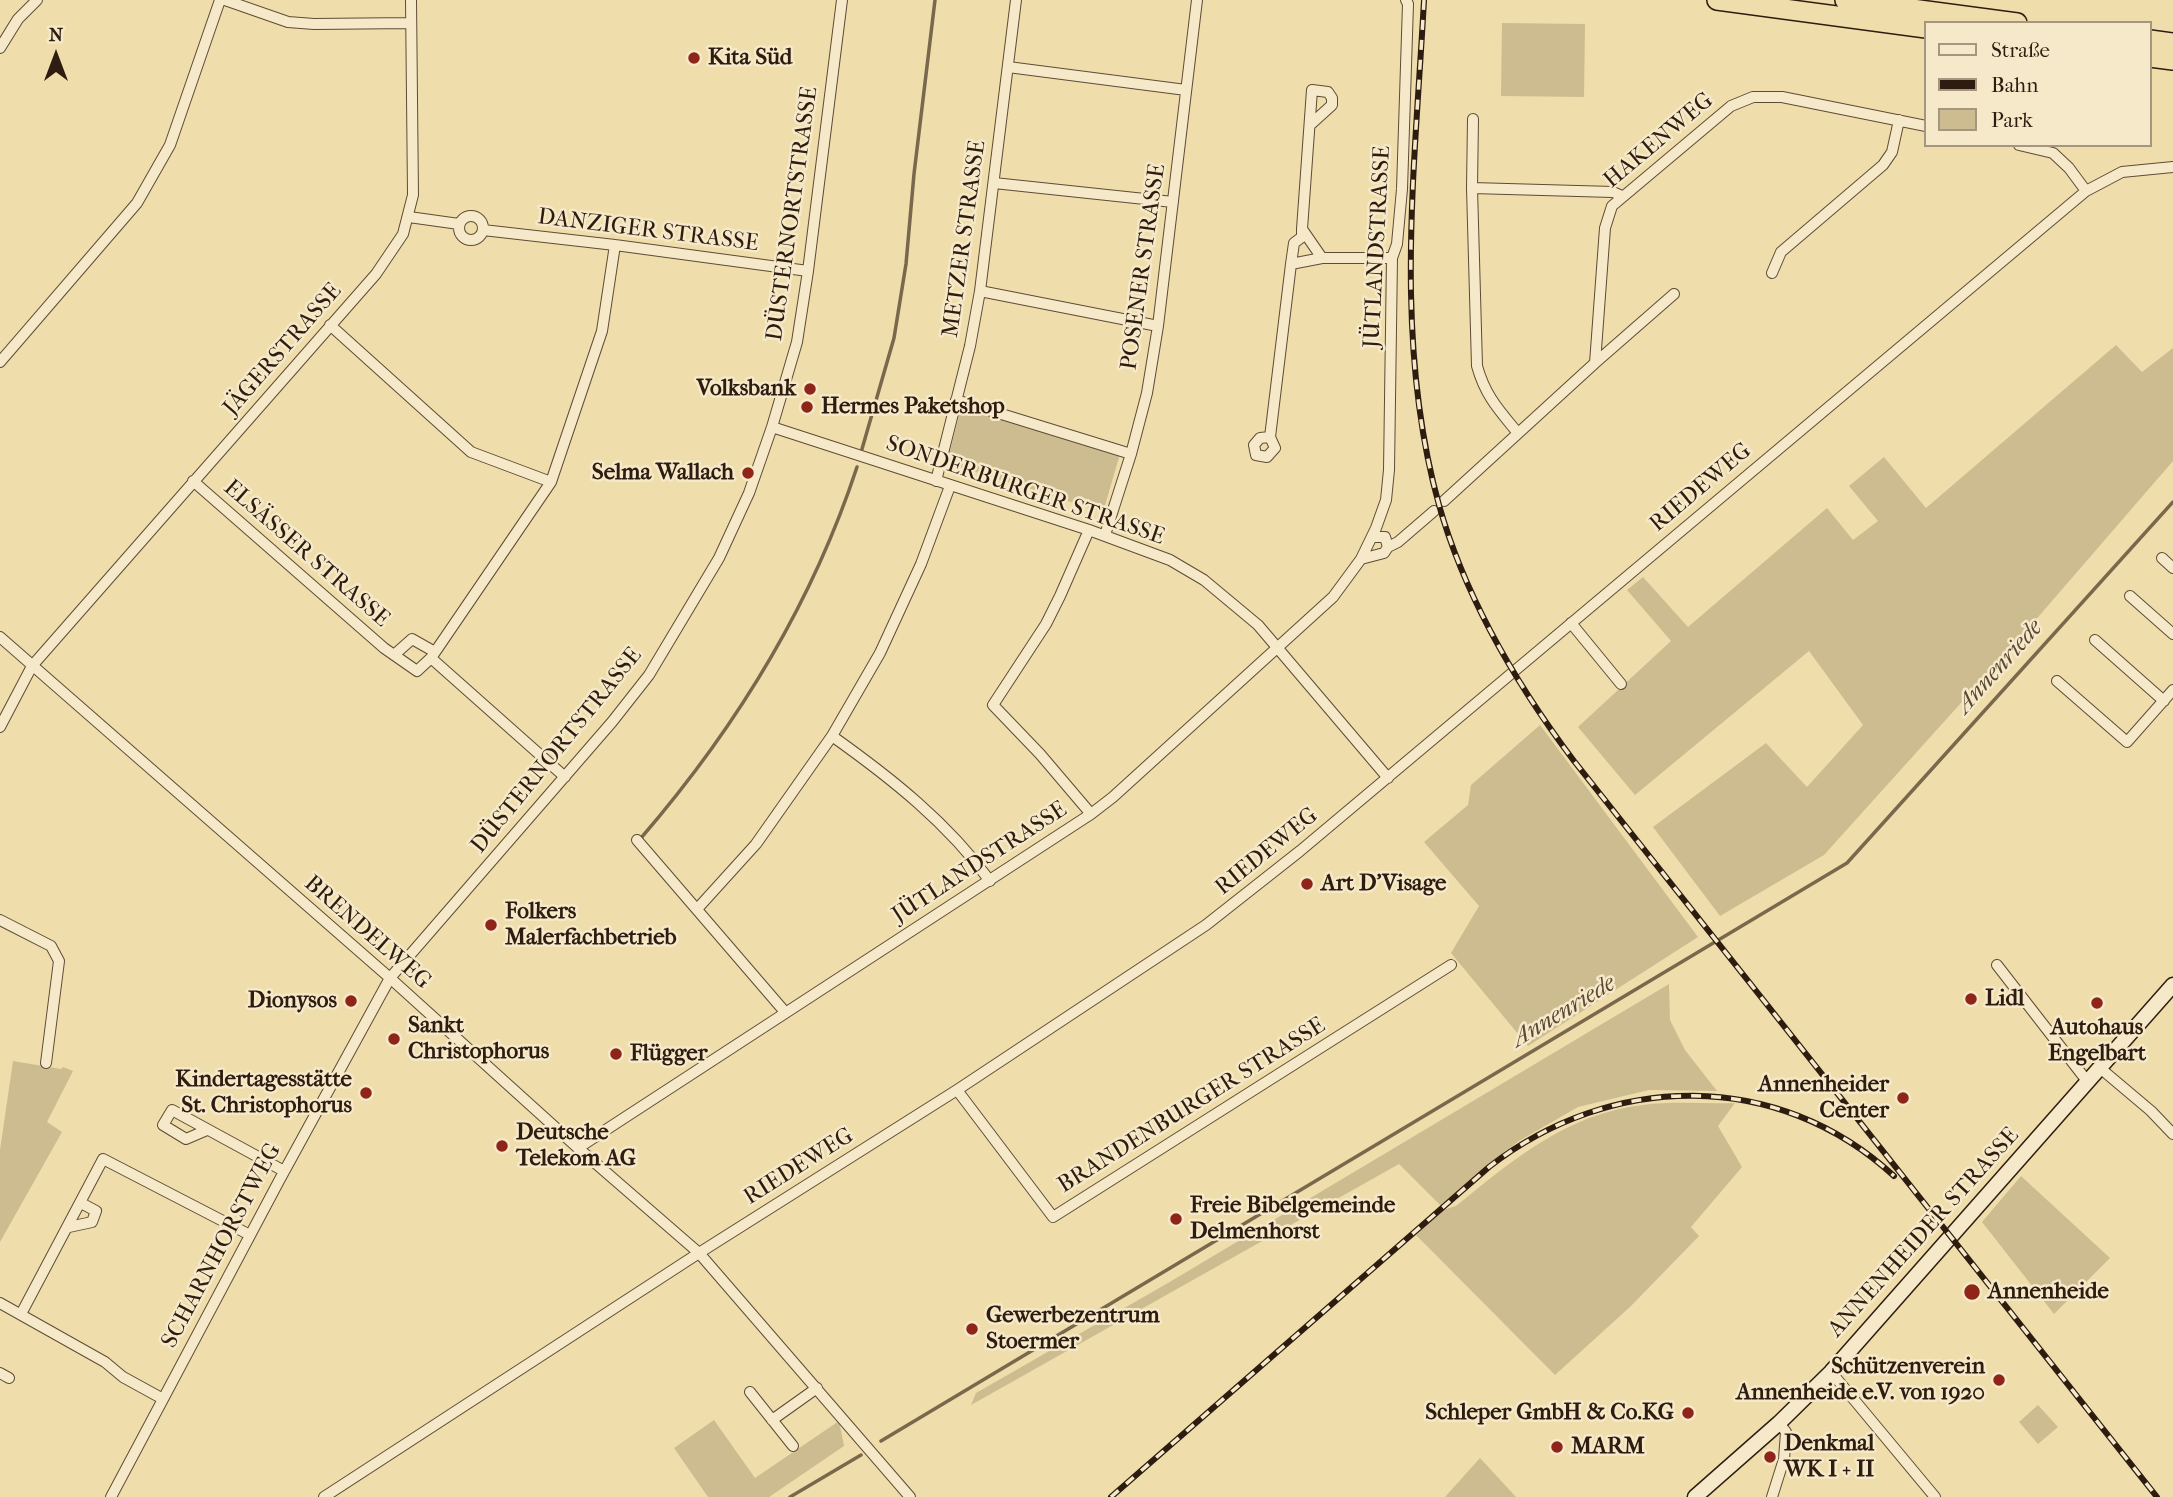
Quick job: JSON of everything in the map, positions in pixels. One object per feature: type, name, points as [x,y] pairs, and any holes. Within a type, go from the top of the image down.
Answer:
[{"type":"highway","points":[[1717,0],[1924,28]]},
{"type":"highway","points":[[1845,0],[2002,21]]},
{"type":"highway","points":[[2152,40],[2173,43]]},
{"type":"highway","points":[[2152,57],[2173,60]]},
{"type":"street","points":[[0,48],[18,19],[37,0]]},
{"type":"street","points":[[0,362],[137,204],[170,145],[223,0],[288,22],[411,23]]},
{"type":"street","name":"JÄGERSTRASSE","points":[[0,727],[32,666],[389,257],[403,234],[409,217],[414,178],[411,0]]},
{"type":"street","name":"DÜSTERNORTSTRASSE","points":[[390,978],[649,676],[719,558],[749,493],[797,342],[842,0]]},
{"type":"street","name":"METZER STRASSE","points":[[936,481],[970,346],[994,183],[1016,0]]},
{"type":"street","name":"POSENER STRASSE","points":[[1105,535],[1147,393],[1158,326],[1197,0]]},
{"type":"street","name":"JÜTLANDSTRASSE","points":[[578,1148],[1091,814],[1334,597],[1361,559],[1386,500],[1389,470],[1392,258],[1397,244],[1402,189],[1406,0]]},
{"type":"street","points":[[1008,67],[1186,90]]},
{"type":"street","name":"HAKENWEG","points":[[1595,363],[1605,228],[1612,206],[1731,106],[1753,97],[1782,97],[1924,126]]},
{"type":"street","points":[[1473,119],[1472,188],[1477,366],[1489,399],[1517,432]]},
{"type":"street","points":[[1772,273],[1781,252],[1884,165],[1892,152],[1899,120]]},
{"type":"street","points":[[1270,438],[1294,243],[1302,237],[1310,125]]},
{"type":"street","points":[[2028,147],[2053,152],[2086,191]]},
{"type":"street","name":"RIEDEWEG","points":[[324,1497],[699,1253],[957,1090],[1206,925],[1264,881],[1388,778],[2086,191],[2122,172],[2173,167]]},
{"type":"street","points":[[994,183],[1173,202]]},
{"type":"street","points":[[1472,188],[1613,192],[1622,196]]},
{"type":"street","name":"DANZIGER STRASSE","points":[[467,216],[482,222],[483,230],[476,240],[469,241],[462,237],[458,230],[467,216]]},
{"type":"street","name":"DANZIGER STRASSE","points":[[409,217],[459,225]]},
{"type":"street","points":[[1302,229],[1322,258]]},
{"type":"street","name":"DANZIGER STRASSE","points":[[483,230],[808,271]]},
{"type":"street","points":[[433,655],[551,482],[602,331],[615,245]]},
{"type":"street","points":[[1291,264],[1322,258],[1392,258]]},
{"type":"street","points":[[979,291],[1158,326]]},
{"type":"street","points":[[1444,501],[1517,432],[1674,294]]},
{"type":"street","points":[[330,325],[471,452],[551,482]]},
{"type":"street","points":[[956,400],[1131,454]]},
{"type":"street","name":"SONDERBURGER STRASSE","points":[[772,427],[1105,535],[1170,560],[1204,580],[1258,625],[1388,778]]},
{"type":"street","name":"ELSÄSSER STRASSE","points":[[193,481],[394,655],[417,671],[433,655]]},
{"type":"street","points":[[698,908],[756,844],[832,736],[880,653],[921,564],[950,486]]},
{"type":"street","points":[[1361,559],[1384,553],[1434,511]]},
{"type":"street","points":[[1089,530],[1046,624],[993,705],[1040,754],[1091,814]]},
{"type":"street","points":[[1372,537],[1385,537],[1388,547]]},
{"type":"street","points":[[2162,558],[2173,568]]},
{"type":"street","points":[[2130,596],[2173,634]]},
{"type":"street","points":[[1571,623],[1620,684]]},
{"type":"street","name":"BRENDELWEG","points":[[0,637],[699,1253],[910,1497]]},
{"type":"street","name":"ELSÄSSER STRASSE","points":[[394,655],[412,639],[433,655],[565,777]]},
{"type":"street","points":[[2095,640],[2164,701]]},
{"type":"street","points":[[2057,681],[2127,742],[2173,690]]},
{"type":"street","points":[[832,736],[882,771],[947,830],[990,881]]},
{"type":"street","points":[[636,840],[698,908],[785,1012]]},
{"type":"street","points":[[0,920],[51,946],[59,961],[46,1063]]},
{"type":"street","name":"BRANDENBURGER STRASSE","points":[[957,1090],[1053,1217],[1451,965]]},
{"type":"street","points":[[1997,965],[2087,1081]]},
{"type":"street","name":"SCHARNHORSTWEG","points":[[111,1497],[390,978]]},
{"type":"street","name":"ANNENHEIDER STRASSE","points":[[1695,1497],[1779,1423],[1831,1372],[2173,985]]},
{"type":"street","points":[[2100,1068],[2151,1111],[2173,1134]]},
{"type":"street","points":[[207,1130],[284,1171]]},
{"type":"street","points":[[21,1314],[103,1159],[250,1235]]},
{"type":"street","points":[[69,1227],[92,1222],[96,1211],[81,1203]]},
{"type":"street","points":[[0,1303],[105,1362],[123,1377],[163,1399]]},
{"type":"street","points":[[1831,1372],[1935,1497]]},
{"type":"street","points":[[772,1420],[817,1388]]},
{"type":"street","points":[[750,1392],[793,1446]]},
{"type":"street","points":[[1772,1497],[1784,1459],[1786,1432],[1779,1423]]},
{"type":"green space","points":[[1502,23],[1585,24],[1584,97],[1501,96]]},
{"type":"green space","points":[[2116,345],[2142,372],[2173,348],[2173,461],[2033,623],[1824,855],[1720,916],[1653,827],[1766,743],[1807,787],[1863,725],[1809,651],[1635,795],[1578,727],[1671,641],[1627,590],[1643,577],[1688,627],[1827,508],[1853,540],[1878,521],[1849,486],[1884,457],[1926,508]]},
{"type":"green space","points":[[961,408],[1120,454],[1103,512],[947,463]]},
{"type":"green space","points":[[1540,725],[1698,937],[1528,1046],[1451,953],[1479,906],[1424,842],[1468,805],[1471,785]]},
{"type":"green space","points":[[1669,984],[1670,1020],[1685,1050],[1717,1091],[1649,1090],[1578,1107],[1519,1141],[1441,1206],[1399,1164],[971,1405],[976,1393],[1168,1283]]},
{"type":"green space","points":[[13,1061],[61,1069],[63,1067],[73,1071],[47,1122],[62,1132],[0,1242],[0,1150]]},
{"type":"green space","points":[[1735,1103],[1718,1126],[1742,1167],[1691,1227],[1699,1236],[1631,1306],[1555,1375],[1416,1235],[1443,1210],[1456,1206],[1520,1156],[1589,1118],[1643,1105]]},
{"type":"green space","points":[[2021,1176],[2110,1258],[2054,1314],[1982,1222]]},
{"type":"green space","points":[[2038,1405],[2058,1427],[2038,1444],[2019,1422]]},
{"type":"green space","points":[[714,1420],[755,1478],[839,1421],[844,1446],[769,1497],[708,1497],[674,1448]]},
{"type":"green space","points":[[1480,1458],[1516,1497],[1445,1497]]},
{"type":"waterway","points":[[862,449],[894,338],[906,264],[935,0]]},
{"type":"waterway","points":[[641,838],[708,753],[767,663],[794,616],[817,567],[839,518],[857,467]]},
{"type":"waterway","name":"Annenriede","points":[[881,1441],[1847,863],[2173,502]]},
{"type":"waterway","name":"Annenriede","points":[[790,1497],[861,1455]]},
{"type":"railway","points":[[1424,0],[1411,254],[1416,380],[1425,443],[1439,505],[1463,573],[1478,606],[1532,701],[1574,761],[2157,1497]]},
{"type":"railway","points":[[1111,1497],[1489,1167],[1537,1136],[1587,1113],[1640,1100],[1694,1096],[1747,1101],[1799,1116],[1848,1141],[1894,1176]]},
{"type":"place","name":"Kita Süd","points":[[694,58]]},
{"type":"place","name":"Volksbank","points":[[810,389]]},
{"type":"place","name":"Hermes Paketshop","points":[[807,407]]},
{"type":"place","name":"Selma Wallach","points":[[748,473]]},
{"type":"place","name":"Art D'Visage","points":[[1307,884]]},
{"type":"place","name":"Folkers Malerfachbetrieb","points":[[491,925]]},
{"type":"place","name":"Lidl","points":[[1971,999]]},
{"type":"place","name":"Dionysos","points":[[351,1001]]},
{"type":"place","name":"Autohaus Engelbart","points":[[2097,1003]]},
{"type":"place","name":"Sankt Christophorus","points":[[394,1039]]},
{"type":"place","name":"Flügger","points":[[616,1054]]},
{"type":"place","name":"Kindertagesstätte St. Christophorus","points":[[366,1093]]},
{"type":"place","name":"Annenheider Center","points":[[1903,1098]]},
{"type":"place","name":"Deutsche Telekom AG","points":[[502,1146]]},
{"type":"place","name":"Freie Bibelgemeinde Delmenhorst","points":[[1176,1219]]},
{"type":"place","name":"Annenheide","points":[[1972,1292]]},
{"type":"place","name":"Gewerbezentrum Stoermer","points":[[972,1329]]},
{"type":"place","name":"Schützenverein Annenheide e.V. von 1920","points":[[1999,1380]]},
{"type":"place","name":"Schleper GmbH & Co.KG","points":[[1688,1413]]},
{"type":"place","name":"MARM","points":[[1557,1447]]},
{"type":"place","name":"Denkmal WK I + II","points":[[1770,1457]]}]
